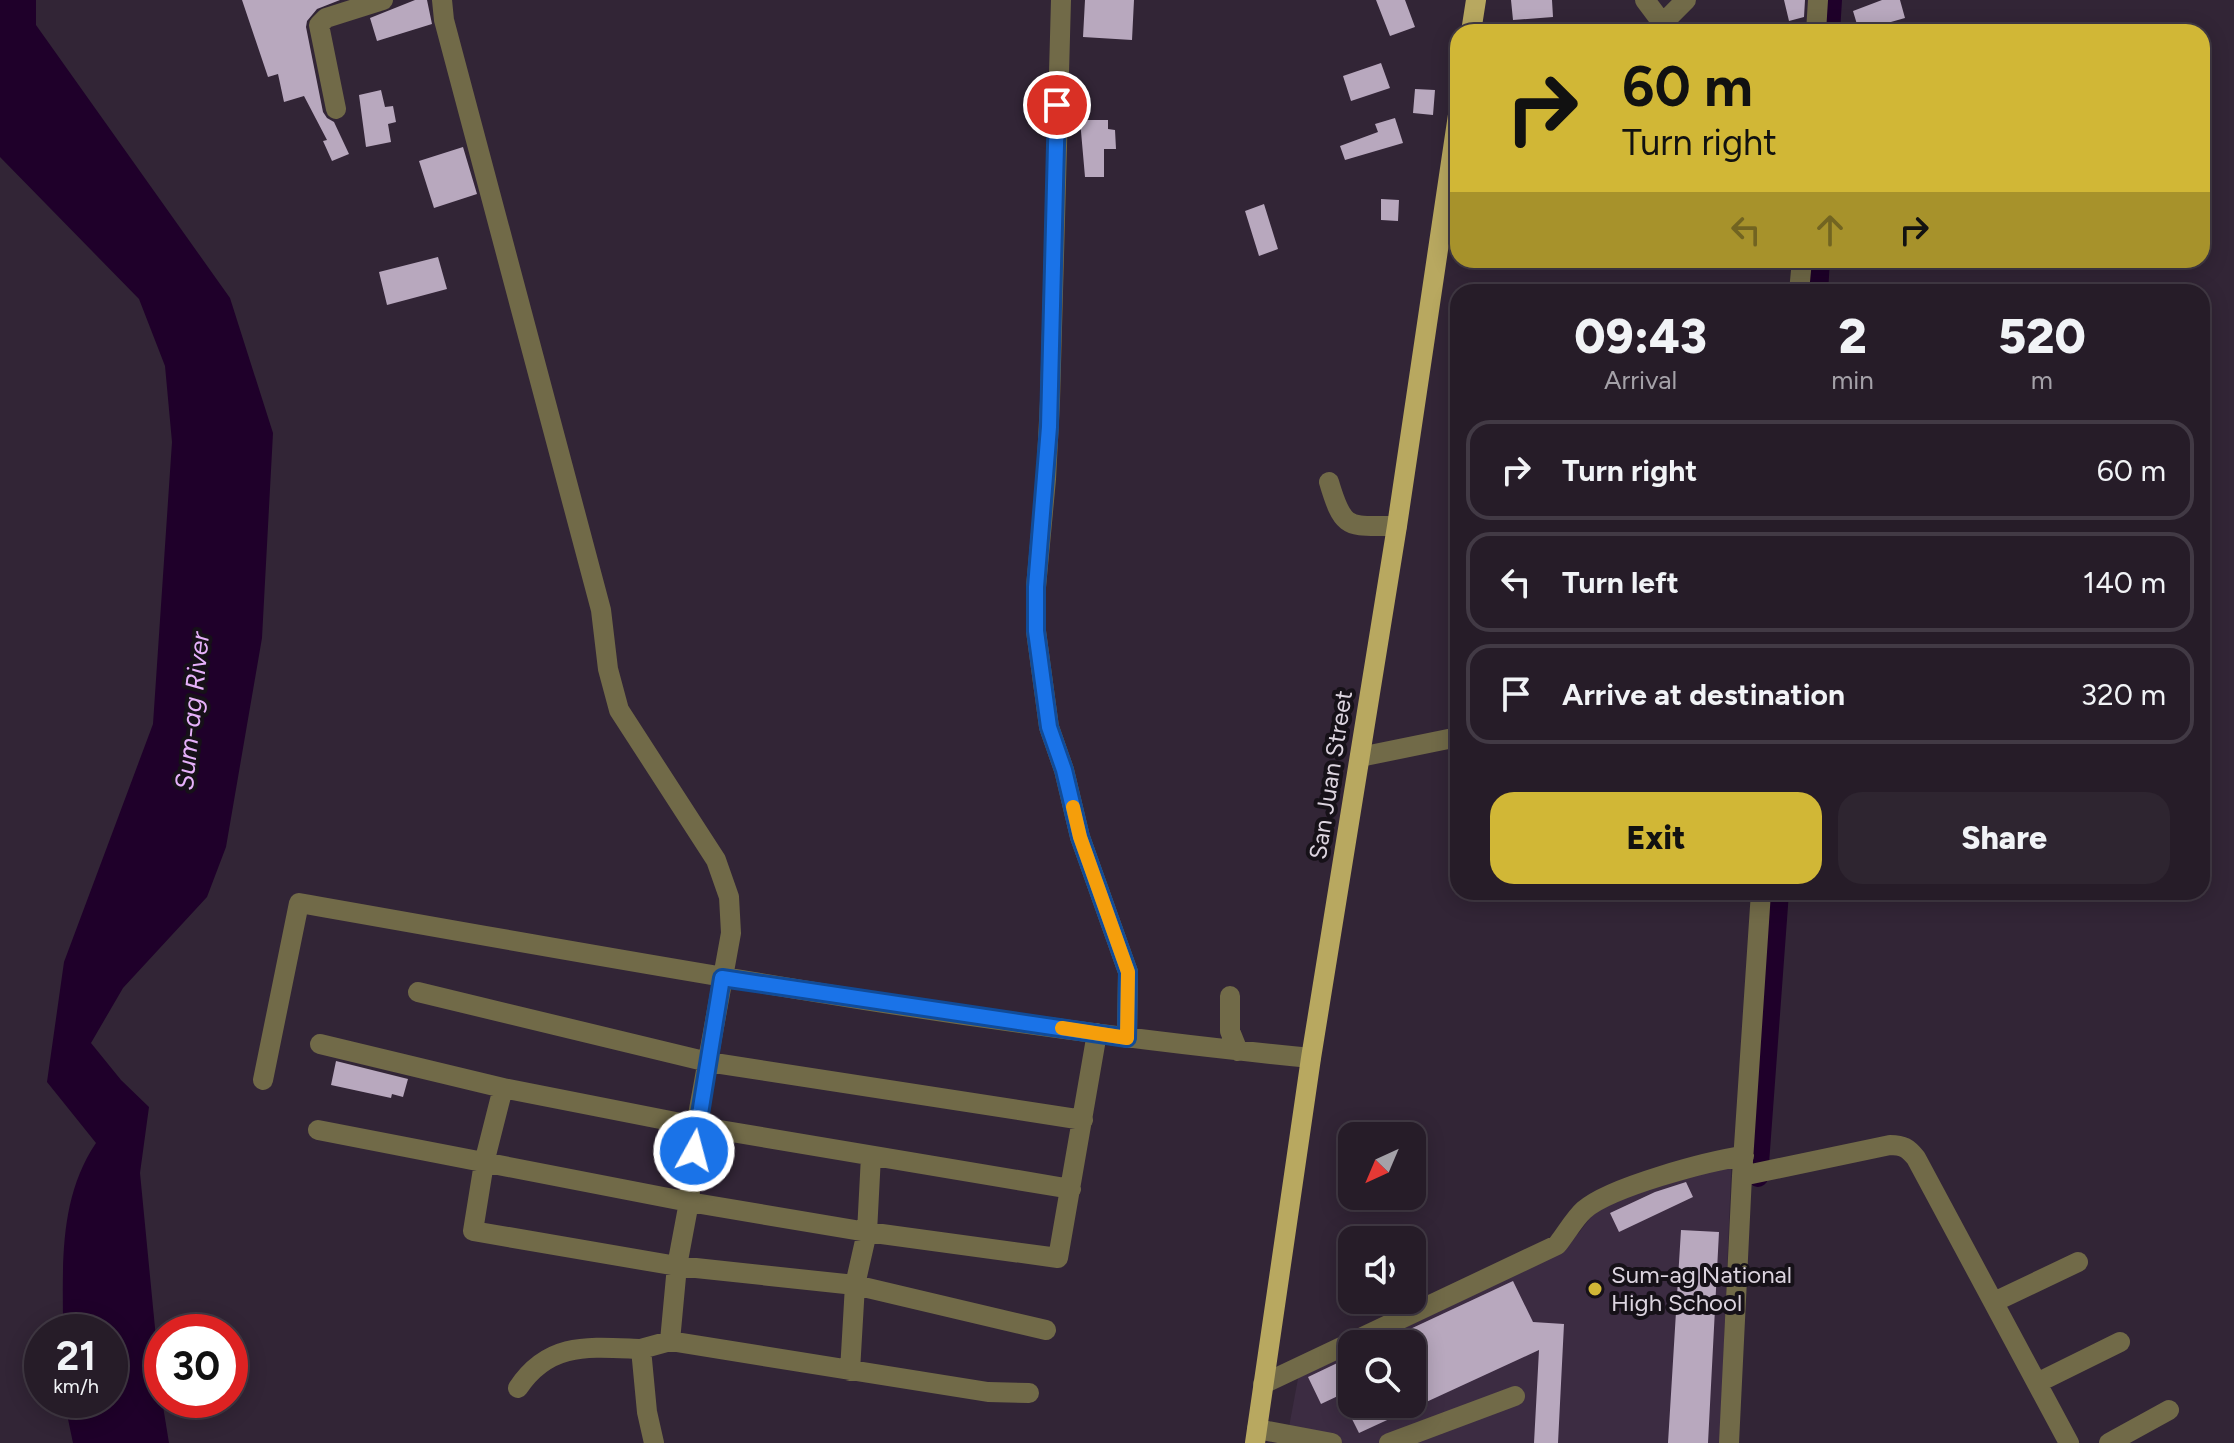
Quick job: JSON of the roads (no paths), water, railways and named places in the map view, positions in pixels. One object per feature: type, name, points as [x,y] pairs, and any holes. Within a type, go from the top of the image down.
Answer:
[{"type":"main road","points":[[1472,24],[1476,0]]},
{"type":"main road","name":"San Juan Street","points":[[1256,1436],[1311,1058],[1397,526],[1450,166]]},
{"type":"street","points":[[336,109],[319,25],[326,18],[383,0]]},
{"type":"street","points":[[442,0],[448,35],[601,610],[608,669],[619,710],[716,860],[729,897],[731,933],[696,1126],[670,1341]]},
{"type":"street","points":[[1061,0],[1049,432],[1036,587],[1036,631],[1049,727],[1064,770],[1080,837],[1128,972],[1127,1038]]},
{"type":"street","points":[[1645,0],[1663,24]]},
{"type":"street","points":[[1669,24],[1686,0]]},
{"type":"street","points":[[1816,24],[1818,0]]},
{"type":"street","points":[[1329,482],[1341,518],[1351,525],[1397,526]]},
{"type":"street","points":[[1360,757],[1450,739]]},
{"type":"street","points":[[1729,1443],[1752,1169],[1761,900]]},
{"type":"street","points":[[263,1080],[299,903],[722,978],[1127,1038],[1311,1058]]},
{"type":"street","points":[[418,992],[708,1062],[1083,1120]]},
{"type":"street","points":[[1230,996],[1230,1031],[1238,1051]]},
{"type":"street","points":[[318,1130],[689,1202],[867,1232],[1058,1258],[1097,1033]]},
{"type":"street","points":[[320,1044],[503,1088],[696,1126],[1071,1189]]},
{"type":"street","points":[[503,1088],[484,1163],[473,1231],[677,1266],[855,1285],[1046,1330]]},
{"type":"street","points":[[1263,1384],[1557,1245],[1584,1210],[1605,1197],[1708,1161],[1752,1169],[1902,1145],[1916,1158],[2069,1443]]},
{"type":"street","points":[[850,1371],[855,1285],[867,1232],[871,1156]]},
{"type":"street","points":[[1994,1302],[2078,1262]]},
{"type":"street","points":[[518,1388],[542,1360],[565,1351],[589,1347],[641,1349],[670,1341],[988,1392],[1029,1393]]},
{"type":"street","points":[[2037,1383],[2120,1342]]},
{"type":"street","points":[[641,1349],[647,1412],[654,1443]]},
{"type":"street","points":[[1389,1443],[1515,1396]]},
{"type":"street","points":[[2109,1443],[2169,1410]]},
{"type":"street","points":[[1256,1436],[1332,1443]]},
{"type":"water","name":"Sum-ag River","points":[[0,0],[36,0],[36,25],[230,298],[273,433],[262,638],[226,847],[207,897],[123,988],[91,1043],[121,1080],[149,1107],[140,1173],[154,1314],[144,1314],[144,1418],[165,1418],[169,1443],[73,1443],[68,1418],[128,1418],[128,1314],[63,1314],[63,1258],[69,1210],[75,1187],[96,1143],[47,1082],[64,962],[153,724],[172,442],[165,366],[139,299],[0,157]]},
{"type":"waterway","points":[[1830,24],[1832,0]]},
{"type":"waterway","points":[[1818,284],[1820,268]]},
{"type":"waterway","points":[[1758,1177],[1778,900]]},
{"type":"place","name":"Sum-ag National High School","points":[[1595,1289]]}]
